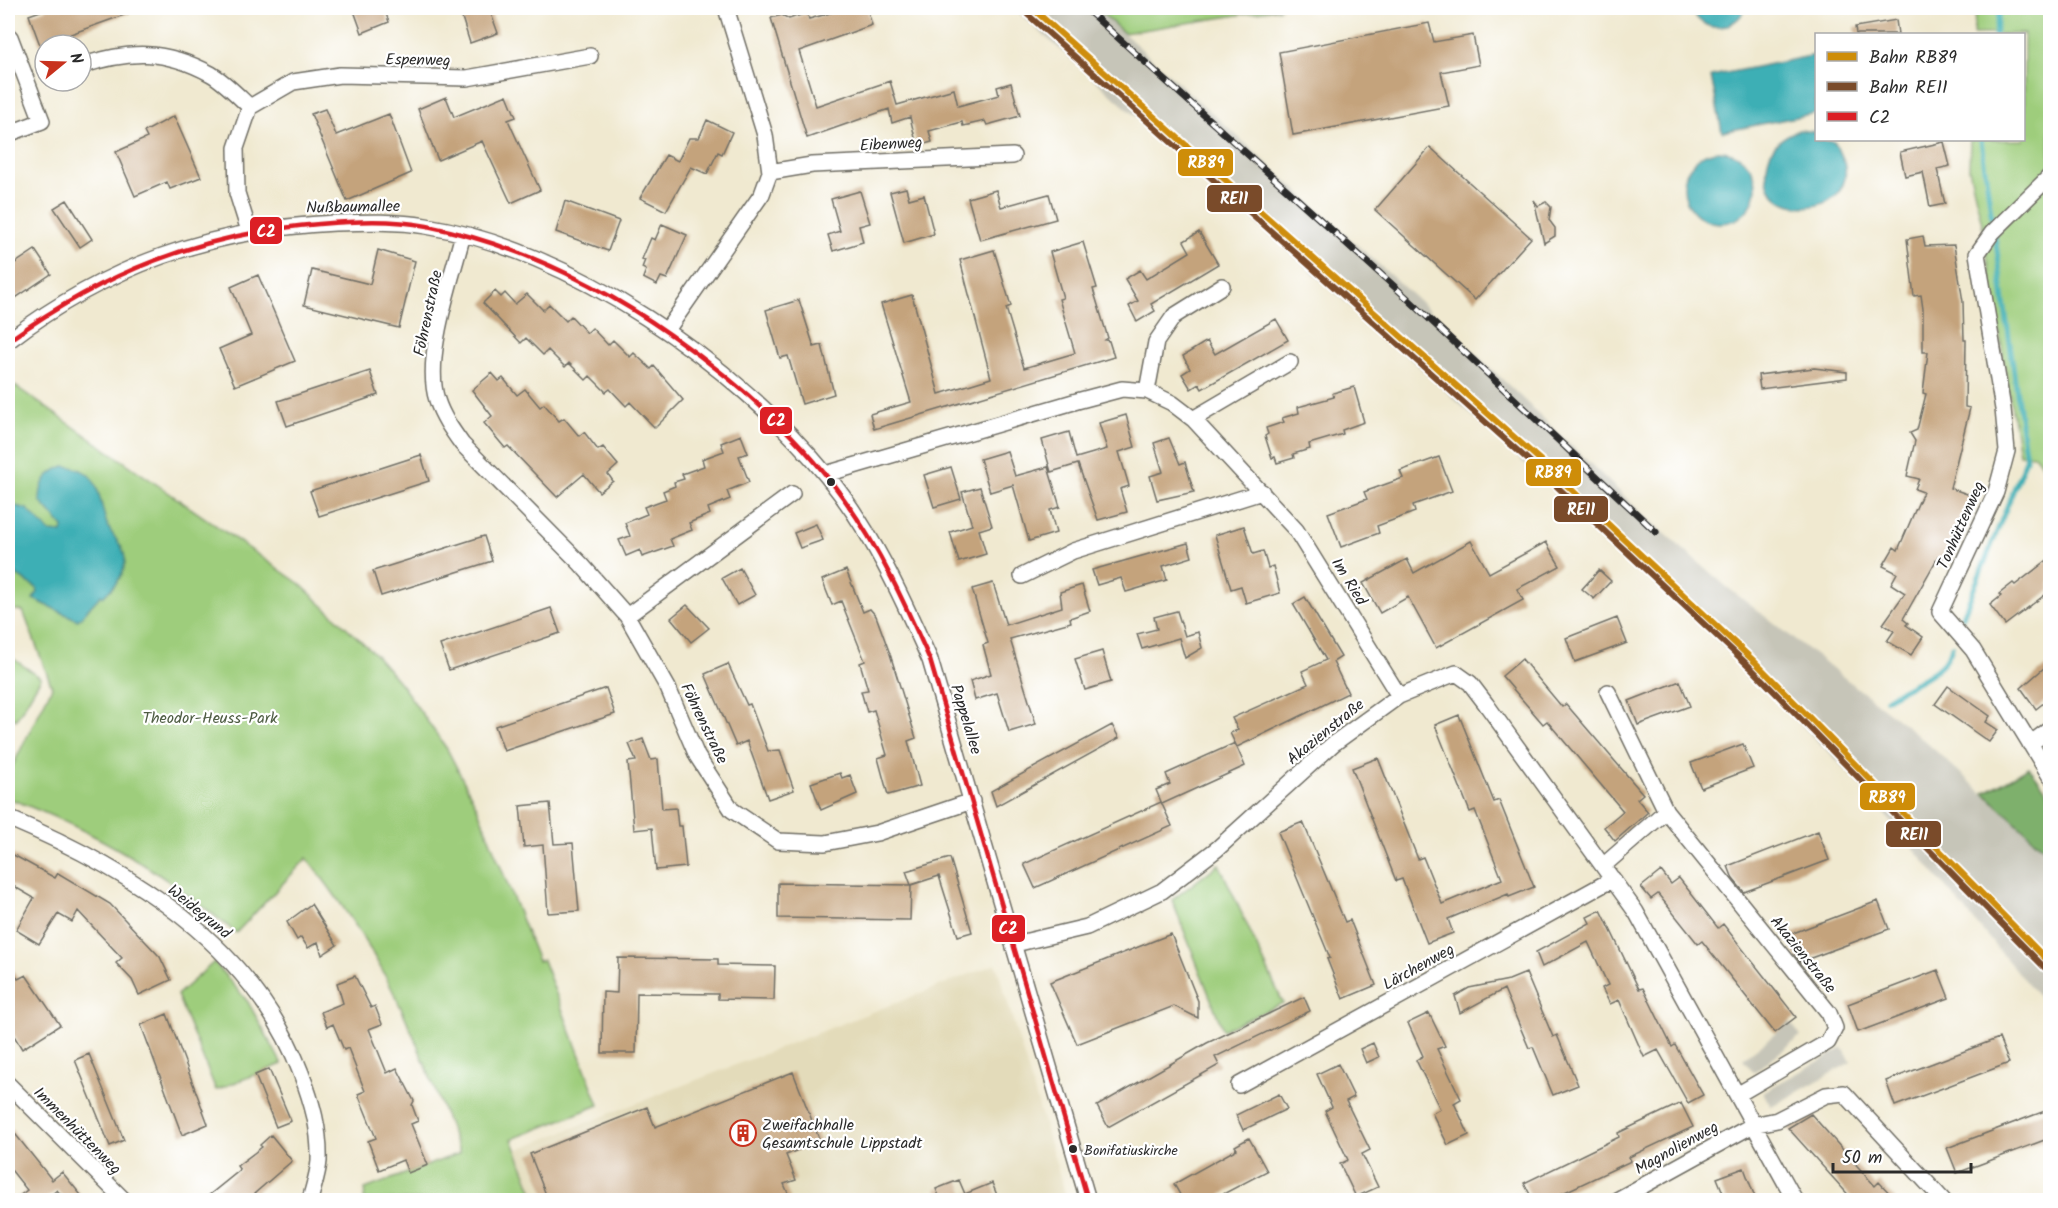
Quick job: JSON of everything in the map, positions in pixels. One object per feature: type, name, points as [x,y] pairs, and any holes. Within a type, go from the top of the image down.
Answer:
[{"type":"street","points":[[667,330],[762,194],[770,172],[765,135],[726,8]]},
{"type":"street","points":[[8,38],[10,38],[42,120],[8,134]]},
{"type":"street","points":[[93,62],[112,56],[162,54],[212,75],[250,107],[236,148],[237,194],[249,231]]},
{"type":"street","name":"Espenweg","points":[[250,107],[292,82],[340,75],[467,78],[590,56]]},
{"type":"street","name":"Eibenweg","points":[[770,172],[812,165],[1013,156]]},
{"type":"street","name":"Tonhüttenweg","points":[[2050,176],[1997,228],[1977,254],[2003,409],[2007,451],[1996,492],[1940,612],[1973,650],[2050,776]]},
{"type":"street","name":"Nußbaumallee","points":[[8,341],[66,300],[129,269],[177,249],[249,231],[299,225],[405,223],[463,234],[525,254],[600,291],[667,330]]},
{"type":"street","name":"Föhrenstraße","points":[[463,234],[433,358],[436,398],[462,444],[581,564],[627,616],[668,688],[697,756],[732,810],[778,841],[825,843],[877,833],[972,801]]},
{"type":"street","points":[[1147,391],[1156,342],[1174,316],[1222,286]]},
{"type":"street","name":"Pappelallee","points":[[667,330],[729,377],[775,420],[826,474],[872,539],[904,600],[930,660],[1015,944],[1088,1200]]},
{"type":"street","points":[[1193,419],[1290,362]]},
{"type":"street","name":"Im Ried","points":[[826,474],[1122,389],[1147,391],[1172,403],[1193,419],[1296,530],[1399,696]]},
{"type":"street","points":[[1022,576],[1073,551],[1262,492]]},
{"type":"street","points":[[627,616],[792,494]]},
{"type":"street","name":"Akazienstraße","points":[[1015,944],[1087,927],[1162,891],[1217,849],[1333,744],[1399,696],[1456,673],[1470,683],[1636,912],[1795,1200]]},
{"type":"street","name":"Akazienstraße","points":[[1608,692],[1666,811],[1829,1013],[1835,1028],[1828,1042],[1737,1095]]},
{"type":"street","points":[[2030,744],[2050,729]]},
{"type":"street","points":[[1603,866],[1666,811]]},
{"type":"street","name":"Weidegrund","points":[[8,818],[68,846],[148,892],[217,944],[252,984],[294,1056],[312,1103],[319,1134],[319,1163],[310,1200]]},
{"type":"street","name":"Lärchenweg","points":[[1239,1084],[1614,879]]},
{"type":"street","name":"Immenhüttenweg","points":[[8,1084],[124,1200]]},
{"type":"street","points":[[1753,1125],[1777,1120],[1826,1095],[1844,1093],[1943,1200]]},
{"type":"street","name":"Magnolienweg","points":[[1617,1200],[1753,1125]]},
{"type":"shaded area","points":[[1013,8],[1096,8],[1451,330],[1647,518],[1727,587],[1917,734],[2050,854],[2050,1011],[1855,779],[1717,640],[1416,364]]},
{"type":"shaded area","points":[[996,964],[1067,1200],[536,1200],[516,1150]]},
{"type":"shaded area","points":[[1790,1022],[1801,1036],[1754,1072],[1743,1059]]},
{"type":"shaded area","points":[[1843,1048],[1851,1062],[1771,1107],[1763,1092]]},
{"type":"green space","points":[[1096,8],[1282,8],[1124,33]]},
{"type":"green space","points":[[1976,8],[2049,8],[2050,10],[2050,475],[2035,455],[2019,454],[1982,224],[1969,169],[1970,141],[2025,141],[2025,33],[1973,33]]},
{"type":"green space","name":"Theodor-Heuss-Park","points":[[8,381],[300,584],[374,653],[401,684],[447,749],[477,807],[538,961],[543,960],[599,1105],[512,1139],[536,1200],[364,1200],[365,1189],[460,1153],[414,1038],[383,972],[347,913],[307,858],[236,933],[181,890],[101,839],[8,798],[8,775],[52,687],[23,611],[8,609]]},
{"type":"green space","points":[[8,655],[41,678],[16,720],[8,715]]},
{"type":"green space","points":[[2029,767],[2050,795],[2050,854],[1984,793]]},
{"type":"green space","points":[[1219,864],[1283,1003],[1223,1030],[1172,900]]},
{"type":"green space","points":[[214,962],[248,1002],[282,1064],[216,1090],[177,995]]},
{"type":"water","points":[[1691,8],[1746,8],[1734,22],[1718,27],[1703,23]]},
{"type":"water","points":[[1815,55],[1815,113],[1722,132],[1711,76]]},
{"type":"water","points":[[1799,130],[1815,132],[1815,141],[1834,142],[1845,167],[1843,186],[1831,199],[1814,206],[1795,206],[1779,199],[1768,184],[1768,161],[1772,150],[1788,135]]},
{"type":"water","points":[[1713,151],[1727,151],[1746,161],[1756,180],[1756,194],[1746,213],[1727,223],[1713,223],[1694,213],[1684,194],[1684,180],[1694,161]]},
{"type":"water","points":[[64,466],[77,468],[92,479],[107,524],[125,556],[123,572],[117,581],[78,620],[33,599],[38,592],[37,588],[16,575],[8,556],[8,504],[27,509],[50,532],[62,533],[63,527],[40,501],[43,483],[49,475]]},
{"type":"building","points":[[49,8],[138,8],[138,10],[74,33],[36,33],[29,15]]},
{"type":"building","points":[[353,8],[384,8],[389,22],[362,33]]},
{"type":"building","points":[[459,8],[489,8],[498,33],[470,43]]},
{"type":"building","points":[[848,8],[867,8],[872,25],[799,51],[816,106],[890,81],[897,105],[954,89],[958,106],[999,95],[997,87],[1011,83],[1020,116],[987,125],[985,121],[963,126],[962,122],[929,131],[932,142],[917,146],[910,117],[892,123],[889,109],[807,138],[771,18],[782,15],[789,19],[807,13],[809,19]]},
{"type":"building","points":[[1896,20],[1898,33],[1856,33],[1855,27]]},
{"type":"building","points":[[1429,23],[1434,42],[1473,35],[1479,65],[1441,72],[1449,106],[1293,135],[1279,52]]},
{"type":"building","points":[[507,95],[516,117],[508,120],[540,190],[511,203],[482,141],[438,160],[418,109],[446,97],[454,117]]},
{"type":"building","points":[[325,109],[336,135],[389,114],[411,173],[347,201],[311,114]]},
{"type":"building","points":[[174,116],[201,177],[170,189],[167,182],[135,196],[116,152],[147,138],[144,132]]},
{"type":"building","points":[[707,120],[732,132],[722,154],[718,152],[707,174],[691,167],[666,211],[640,198],[666,155],[678,161],[689,138],[699,138]]},
{"type":"building","points":[[1944,142],[1950,166],[1937,169],[1945,204],[1930,207],[1923,172],[1905,176],[1900,152]]},
{"type":"building","points":[[1430,147],[1531,238],[1475,300],[1375,210]]},
{"type":"building","points":[[906,188],[909,199],[924,195],[934,234],[904,243],[890,192]]},
{"type":"building","points":[[996,190],[1001,207],[1049,194],[1056,219],[980,240],[968,198]]},
{"type":"building","points":[[860,191],[870,223],[859,226],[863,242],[833,251],[828,235],[840,231],[831,199]]},
{"type":"building","points":[[67,200],[92,239],[80,247],[54,208]]},
{"type":"building","points":[[1534,200],[1538,206],[1546,202],[1551,207],[1549,220],[1555,228],[1555,236],[1544,243]]},
{"type":"building","points":[[565,201],[619,221],[608,251],[556,232]]},
{"type":"building","points":[[662,224],[687,235],[667,279],[661,277],[657,285],[643,278],[646,270],[642,268],[645,260],[642,259],[651,238],[655,240]]},
{"type":"building","points":[[1199,232],[1218,264],[1151,304],[1155,311],[1137,322],[1129,306],[1138,301],[1125,279],[1140,270],[1146,279],[1190,252],[1184,241]]},
{"type":"building","points":[[1923,236],[1925,246],[1954,245],[1963,302],[1964,340],[1966,340],[1965,407],[1970,408],[1950,488],[1970,495],[1943,559],[1938,557],[1903,619],[1908,623],[1906,625],[1923,637],[1911,655],[1887,641],[1894,631],[1883,624],[1905,593],[1891,584],[1897,573],[1883,566],[1894,547],[1898,550],[1923,492],[1915,489],[1919,479],[1907,476],[1915,441],[1910,433],[1917,430],[1926,394],[1923,393],[1928,352],[1923,352],[1923,309],[1921,295],[1914,296],[1907,239]]},
{"type":"building","points":[[1083,242],[1097,288],[1093,289],[1108,338],[1105,340],[1109,341],[1114,357],[874,429],[870,414],[911,402],[881,304],[912,295],[939,394],[991,378],[960,260],[994,250],[1011,306],[1006,308],[1024,368],[1075,353],[1059,299],[1063,298],[1050,252]]},
{"type":"building","points":[[35,250],[51,274],[8,303],[8,268]]},
{"type":"building","points":[[378,250],[415,261],[399,328],[304,305],[312,270],[370,284]]},
{"type":"building","points":[[258,275],[295,361],[235,386],[219,349],[251,335],[231,287]]},
{"type":"building","points":[[495,291],[501,297],[505,293],[515,304],[527,294],[543,310],[549,304],[566,321],[571,316],[587,333],[592,328],[608,345],[613,340],[630,357],[634,353],[651,369],[654,366],[683,400],[655,428],[630,402],[626,406],[610,389],[606,392],[590,376],[586,380],[569,363],[565,367],[548,350],[543,355],[526,338],[521,343],[483,303]]},
{"type":"building","points":[[799,300],[814,347],[822,345],[834,394],[802,404],[788,356],[780,358],[766,310]]},
{"type":"building","points":[[1276,319],[1288,340],[1202,389],[1199,384],[1191,389],[1182,374],[1190,369],[1183,356],[1207,341],[1215,354]]},
{"type":"building","points":[[1814,368],[1847,372],[1847,378],[1760,389],[1758,375]]},
{"type":"building","points":[[370,371],[378,395],[287,426],[278,401]]},
{"type":"building","points":[[492,373],[499,381],[503,378],[517,395],[525,389],[540,407],[544,404],[559,421],[564,418],[579,436],[584,432],[598,450],[603,447],[618,465],[608,474],[613,481],[599,492],[584,474],[557,497],[508,446],[505,448],[484,423],[492,416],[472,390]]},
{"type":"building","points":[[1354,387],[1364,422],[1342,430],[1343,434],[1309,444],[1310,449],[1293,454],[1294,458],[1277,463],[1275,457],[1272,458],[1265,436],[1268,434],[1266,428],[1284,422],[1282,418],[1299,413],[1298,407],[1334,397],[1333,393]]},
{"type":"building","points":[[1126,415],[1135,447],[1119,452],[1129,486],[1120,489],[1127,512],[1098,520],[1078,464],[1051,472],[1042,440],[1069,432],[1076,458],[1107,449],[1099,423]]},
{"type":"building","points":[[741,435],[748,453],[739,456],[749,482],[727,491],[730,499],[708,508],[710,514],[689,523],[692,530],[670,539],[673,546],[642,557],[640,550],[626,556],[619,540],[630,536],[625,523],[647,514],[644,507],[666,499],[663,491],[675,486],[674,482],[684,479],[682,474],[704,466],[702,459],[724,451],[721,443]]},
{"type":"building","points":[[1169,438],[1180,464],[1185,462],[1194,492],[1157,500],[1150,476],[1163,472],[1154,443]]},
{"type":"building","points":[[1007,451],[1015,476],[1048,467],[1060,507],[1050,510],[1056,533],[1029,541],[1013,485],[990,492],[980,459]]},
{"type":"building","points":[[421,455],[429,481],[319,516],[310,491]]},
{"type":"building","points":[[1439,457],[1452,491],[1413,505],[1415,512],[1377,526],[1379,533],[1341,547],[1328,513],[1367,499],[1364,492],[1403,478],[1400,471]]},
{"type":"building","points":[[951,467],[961,499],[934,507],[924,475]]},
{"type":"building","points":[[980,487],[992,526],[979,530],[986,554],[959,562],[950,532],[972,525],[962,492]]},
{"type":"building","points":[[816,524],[823,540],[800,548],[794,533]]},
{"type":"building","points":[[1244,526],[1253,554],[1263,551],[1268,568],[1273,566],[1280,593],[1246,603],[1241,586],[1231,589],[1215,535]]},
{"type":"building","points":[[484,536],[492,561],[381,596],[373,571]]},
{"type":"building","points":[[1471,541],[1489,573],[1546,542],[1560,566],[1517,589],[1523,600],[1436,648],[1408,597],[1380,613],[1363,583],[1407,559],[1414,573]]},
{"type":"building","points":[[1188,543],[1192,557],[1163,566],[1167,580],[1126,592],[1121,578],[1097,585],[1092,570]]},
{"type":"building","points":[[2050,558],[2050,591],[2005,625],[1990,605],[2013,583],[2015,585]]},
{"type":"building","points":[[740,568],[755,595],[737,605],[722,578]]},
{"type":"building","points":[[846,570],[863,612],[870,609],[876,616],[916,738],[908,741],[920,786],[888,795],[878,758],[887,755],[874,710],[867,712],[861,691],[868,690],[860,663],[865,661],[841,601],[832,605],[822,580]]},
{"type":"building","points":[[1599,570],[1611,581],[1594,599],[1582,589]]},
{"type":"building","points":[[993,583],[1006,625],[1062,607],[1060,592],[1082,585],[1090,611],[1070,618],[1071,622],[1010,639],[1036,724],[1009,732],[997,693],[975,700],[970,681],[991,674],[983,645],[988,643],[972,589]]},
{"type":"building","points":[[1305,597],[1341,657],[1333,662],[1348,693],[1237,747],[1230,733],[1238,730],[1232,718],[1308,684],[1302,671],[1326,660],[1293,604]]},
{"type":"building","points":[[687,605],[709,628],[691,642],[671,618]]},
{"type":"building","points":[[551,608],[560,633],[449,670],[440,645]]},
{"type":"building","points":[[1177,611],[1185,636],[1198,632],[1202,648],[1185,658],[1179,638],[1142,649],[1137,634],[1157,629],[1154,617]]},
{"type":"building","points":[[1617,618],[1627,643],[1575,662],[1566,638]]},
{"type":"building","points":[[1102,651],[1111,682],[1085,690],[1075,659]]},
{"type":"building","points":[[1522,659],[1562,707],[1566,704],[1643,794],[1637,799],[1648,812],[1615,841],[1604,827],[1623,811],[1547,721],[1543,724],[1502,676]]},
{"type":"building","points":[[728,664],[747,705],[750,704],[768,751],[780,750],[794,790],[768,799],[747,741],[736,746],[705,674]]},
{"type":"building","points":[[2045,667],[2050,674],[2050,698],[2036,709],[2021,688]]},
{"type":"building","points":[[1680,681],[1690,706],[1638,725],[1629,701]]},
{"type":"building","points":[[1948,686],[1990,716],[1986,722],[1998,730],[1989,742],[1935,704]]},
{"type":"building","points":[[606,688],[615,714],[504,751],[495,726]]},
{"type":"building","points":[[1459,715],[1494,802],[1499,800],[1534,887],[1509,897],[1508,894],[1448,919],[1453,933],[1427,943],[1402,879],[1396,881],[1352,768],[1378,758],[1418,859],[1423,857],[1442,904],[1502,879],[1475,810],[1470,812],[1435,725]]},
{"type":"building","points":[[1112,725],[1119,738],[996,806],[991,791]]},
{"type":"building","points":[[643,739],[651,760],[658,759],[662,809],[676,808],[678,826],[682,826],[686,867],[656,870],[652,828],[634,830],[628,762],[636,761],[629,744]]},
{"type":"building","points":[[1235,743],[1245,766],[1162,804],[1156,790],[1170,784],[1166,774]]},
{"type":"building","points":[[1743,744],[1753,768],[1701,788],[1691,763]]},
{"type":"building","points":[[840,773],[842,778],[850,775],[857,794],[821,810],[811,783]]},
{"type":"building","points":[[1161,802],[1172,826],[1035,888],[1024,864]]},
{"type":"building","points":[[550,803],[554,844],[573,843],[579,911],[548,913],[543,845],[524,847],[520,806]]},
{"type":"building","points":[[1303,822],[1345,922],[1350,920],[1376,985],[1343,999],[1327,959],[1330,958],[1278,832]]},
{"type":"building","points":[[1818,831],[1829,860],[1744,892],[1733,879],[1728,866]]},
{"type":"building","points":[[8,852],[55,878],[58,873],[110,904],[160,957],[171,980],[139,995],[132,980],[116,963],[122,958],[78,911],[72,922],[58,914],[39,944],[16,930],[34,898],[8,883]]},
{"type":"building","points":[[950,858],[972,932],[958,936],[939,876],[911,885],[906,871]]},
{"type":"building","points":[[1661,871],[1671,884],[1679,878],[1718,928],[1723,924],[1796,1017],[1775,1033],[1702,941],[1698,944],[1658,894],[1651,899],[1641,887]]},
{"type":"building","points":[[778,883],[911,885],[910,920],[778,918]]},
{"type":"building","points":[[1878,901],[1889,929],[1800,962],[1796,957],[1788,935]]},
{"type":"building","points":[[311,904],[337,945],[322,955],[318,942],[308,948],[301,937],[297,940],[287,922]]},
{"type":"building","points":[[1601,910],[1639,989],[1643,988],[1672,1047],[1675,1045],[1703,1095],[1688,1103],[1658,1050],[1644,1057],[1619,1000],[1610,1004],[1602,988],[1608,985],[1588,942],[1542,967],[1536,952],[1590,923],[1587,917]]},
{"type":"building","points":[[1171,934],[1198,1001],[1198,1018],[1174,1006],[1077,1044],[1050,982]]},
{"type":"building","points":[[618,958],[718,959],[718,965],[775,966],[774,1000],[718,999],[718,994],[637,993],[636,1053],[602,1053],[603,992],[617,993]]},
{"type":"building","points":[[8,961],[18,979],[26,975],[60,1025],[22,1049],[8,1026]]},
{"type":"building","points":[[1938,970],[1949,998],[1858,1032],[1848,1004]]},
{"type":"building","points":[[1526,973],[1553,1037],[1557,1035],[1578,1085],[1553,1095],[1533,1047],[1529,1048],[1504,989],[1460,1013],[1455,996],[1469,988],[1509,980]]},
{"type":"building","points":[[355,976],[371,1008],[375,1006],[382,1024],[369,1029],[387,1073],[397,1068],[414,1101],[412,1105],[418,1121],[411,1124],[428,1165],[408,1173],[403,1160],[379,1170],[368,1141],[376,1138],[358,1094],[365,1091],[348,1048],[344,1050],[333,1024],[327,1027],[321,1012],[343,1003],[337,983]]},
{"type":"building","points":[[1304,997],[1310,1011],[1215,1057],[1219,1065],[1108,1127],[1097,1106],[1207,1043]]},
{"type":"building","points":[[1429,1013],[1445,1046],[1437,1049],[1461,1099],[1454,1103],[1469,1135],[1448,1145],[1432,1113],[1440,1109],[1416,1060],[1423,1056],[1408,1023]]},
{"type":"building","points":[[167,1014],[208,1124],[182,1135],[141,1025]]},
{"type":"building","points":[[1999,1038],[2009,1063],[1895,1106],[1886,1081]]},
{"type":"building","points":[[1373,1043],[1379,1057],[1366,1063],[1360,1049]]},
{"type":"building","points":[[89,1054],[124,1140],[110,1146],[75,1060]]},
{"type":"building","points":[[1338,1064],[1354,1097],[1346,1101],[1370,1150],[1362,1154],[1378,1187],[1356,1197],[1340,1164],[1348,1160],[1325,1111],[1332,1107],[1317,1074]]},
{"type":"building","points":[[269,1069],[291,1121],[276,1127],[255,1075]]},
{"type":"building","name":"Zweifachhalle Gesamtschule Lippstadt","points":[[793,1072],[820,1141],[786,1155],[796,1180],[784,1184],[791,1200],[548,1200],[530,1154],[647,1107],[655,1127]]},
{"type":"building","points":[[1279,1094],[1287,1109],[1243,1130],[1236,1115]]},
{"type":"building","points":[[1681,1103],[1693,1127],[1629,1157],[1631,1161],[1548,1200],[1533,1200],[1524,1183],[1619,1137],[1618,1133]]},
{"type":"building","points":[[2050,1109],[2050,1138],[1957,1173],[1947,1148]]},
{"type":"building","points":[[1811,1114],[1875,1186],[1879,1182],[1896,1200],[1853,1200],[1788,1128]]},
{"type":"building","points":[[8,1125],[52,1180],[62,1172],[85,1200],[65,1200],[57,1190],[45,1200],[14,1200],[27,1190],[8,1166]]},
{"type":"building","points":[[271,1135],[292,1161],[247,1200],[203,1200],[240,1170],[237,1166],[262,1147],[260,1145]]},
{"type":"building","points":[[1249,1138],[1267,1171],[1212,1200],[1183,1200],[1174,1184],[1237,1149],[1235,1146]]},
{"type":"building","points":[[1744,1168],[1756,1200],[1726,1200],[1717,1178]]},
{"type":"building","points":[[959,1180],[965,1194],[992,1183],[999,1200],[941,1200],[936,1189]]},
{"type":"waterway","points":[[1995,33],[2000,8]]},
{"type":"waterway","points":[[1981,141],[1993,227]]},
{"type":"waterway","points":[[1963,616],[2026,459],[1995,236]]},
{"type":"waterway","points":[[1886,699],[1935,671],[1943,664],[1952,646]]},
{"type":"railway","points":[[1085,8],[1406,297],[1656,532]]},
{"type":"rail line","name":"RB89","points":[[1032,8],[1540,460],[1755,662],[2050,963]]},
{"type":"rail line","name":"RE11","points":[[1027,14],[1535,466],[1750,667],[2045,968]]},
{"type":"transit line","name":"C2","points":[[8,341],[81,295],[118,276],[194,247],[275,229],[359,221],[387,222],[427,226],[460,234],[492,243],[555,268],[585,282],[643,316],[719,370],[786,430],[807,452],[844,499],[880,557],[930,660],[1088,1200]]},
{"type":"place","name":"Zweifachhalle Gesamtschule Lippstadt","points":[[743,1133]]},
{"type":"place","name":"Bonifatiuskirche","points":[[1073,1149]]}]
